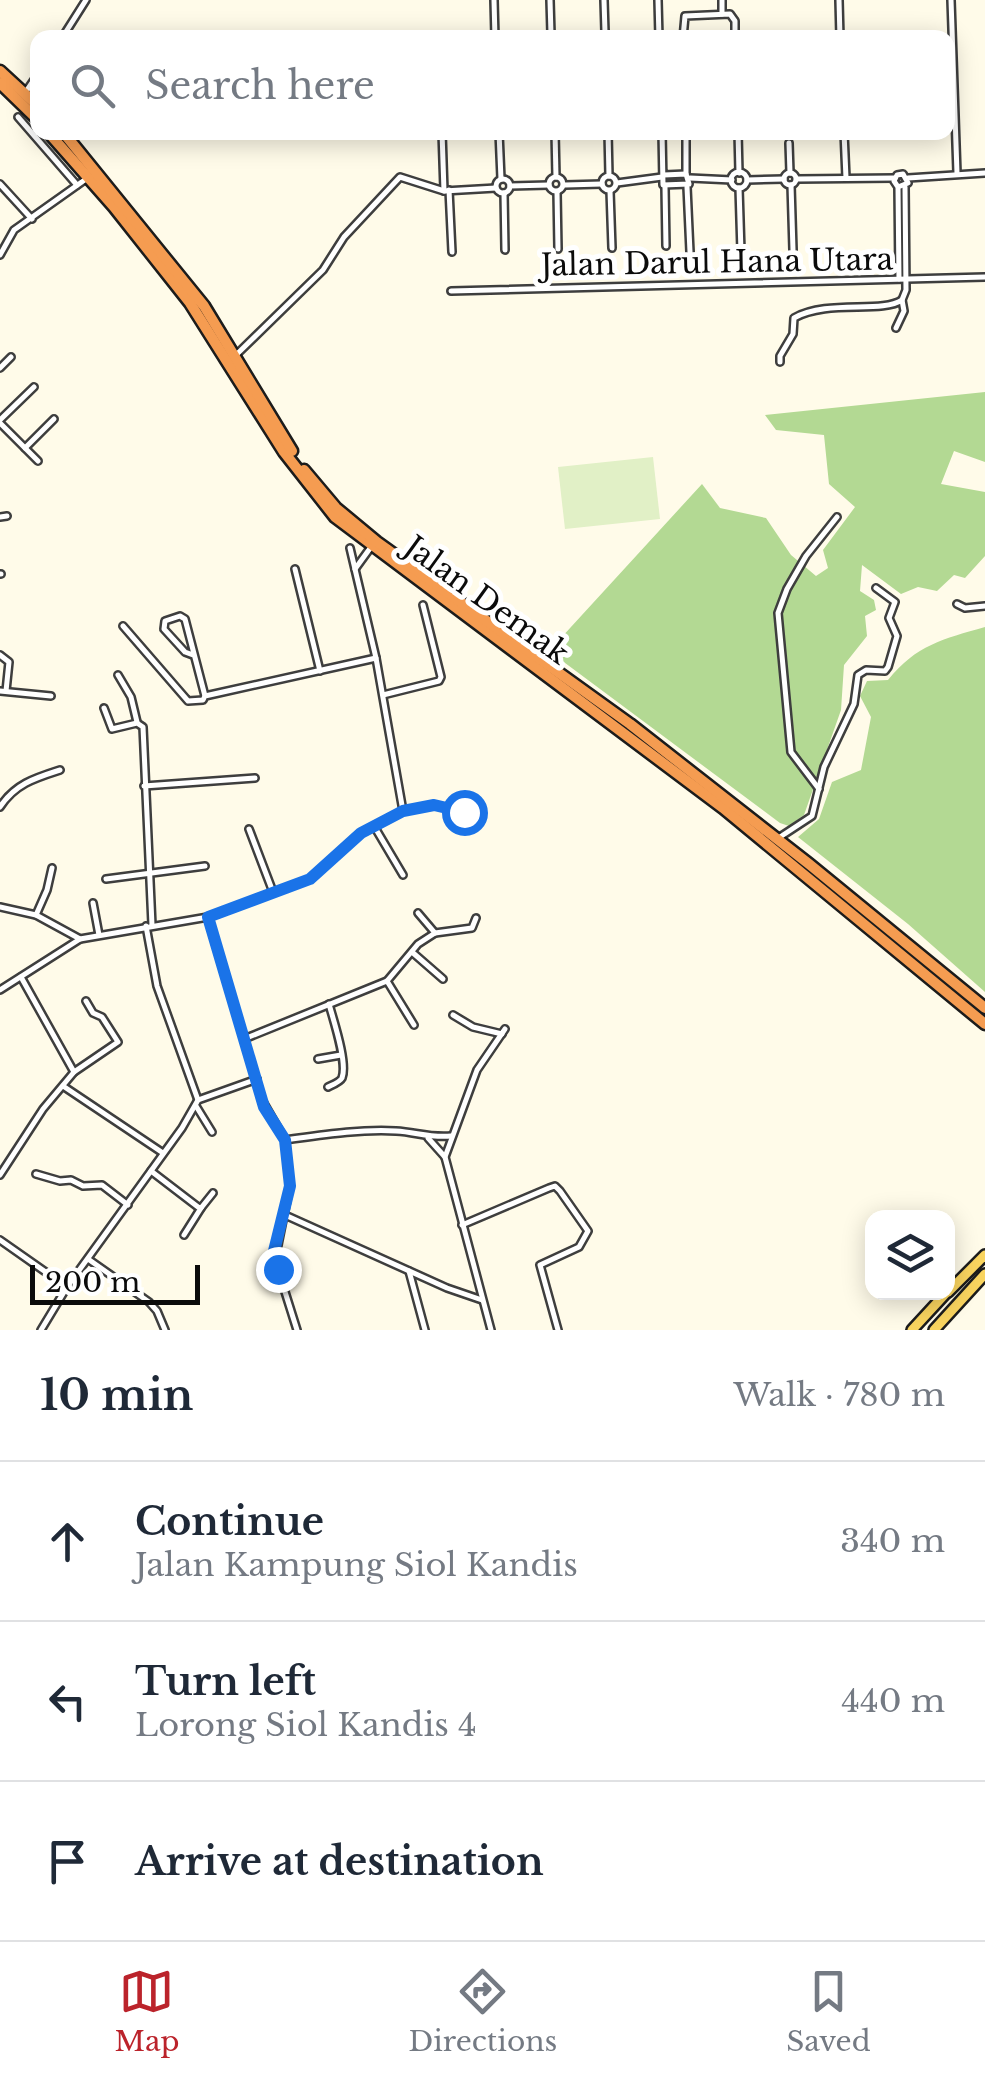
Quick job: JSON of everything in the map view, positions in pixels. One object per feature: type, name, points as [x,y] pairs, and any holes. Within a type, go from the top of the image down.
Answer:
[{"type":"highway","points":[[0,71],[30,98]]},
{"type":"highway","points":[[0,83],[30,112]]},
{"type":"highway","name":"Jalan Demak","points":[[55,140],[190,303],[313,493],[335,517],[723,808],[985,1024]]},
{"type":"highway","name":"Jalan Demak","points":[[70,140],[182,277],[236,355],[290,449],[336,508],[388,550],[630,724],[985,1008]]},
{"type":"main road","points":[[955,1284],[985,1255]]},
{"type":"main road","points":[[934,1330],[985,1274]]},
{"type":"main road","points":[[912,1330],[940,1300]]},
{"type":"street","points":[[67,30],[86,0]]},
{"type":"street","points":[[494,0],[496,30]]},
{"type":"street","points":[[550,0],[551,30]]},
{"type":"street","points":[[604,0],[605,30]]},
{"type":"street","points":[[658,0],[659,30]]},
{"type":"street","points":[[722,0],[722,14]]},
{"type":"street","points":[[839,0],[840,30]]},
{"type":"street","points":[[951,0],[952,30]]},
{"type":"street","points":[[684,30],[685,16],[722,14],[734,18],[735,30]]},
{"type":"street","points":[[25,93],[30,86]]},
{"type":"street","points":[[955,115],[957,173]]},
{"type":"street","points":[[18,117],[30,131]]},
{"type":"street","points":[[38,140],[77,186]]},
{"type":"street","points":[[443,140],[452,252]]},
{"type":"street","points":[[496,188],[500,179],[499,140]]},
{"type":"street","points":[[555,140],[556,177],[564,185]]},
{"type":"street","points":[[602,184],[609,176],[608,140]]},
{"type":"street","points":[[662,140],[666,246]]},
{"type":"street","points":[[686,140],[690,252]]},
{"type":"street","points":[[738,140],[739,173],[746,180],[784,179],[790,173]]},
{"type":"street","points":[[844,140],[846,178]]},
{"type":"street","points":[[789,143],[790,173],[796,179],[985,173]]},
{"type":"street","points":[[609,176],[617,183],[732,180],[739,173]]},
{"type":"street","points":[[236,355],[323,270],[344,236],[400,177],[447,190],[496,188],[504,193]]},
{"type":"street","points":[[506,250],[504,193],[510,186],[549,184],[556,177]]},
{"type":"street","points":[[0,255],[14,230],[88,178]]},
{"type":"street","points":[[895,178],[902,187]]},
{"type":"street","points":[[896,328],[904,311],[902,187],[908,178]]},
{"type":"street","points":[[500,179],[508,180],[510,186]]},
{"type":"street","points":[[784,179],[791,186]]},
{"type":"street","points":[[793,250],[791,186],[796,179]]},
{"type":"street","points":[[732,180],[738,188],[740,252]]},
{"type":"street","points":[[738,188],[746,180]]},
{"type":"street","points":[[664,181],[688,181]]},
{"type":"street","points":[[612,248],[610,191],[617,183]]},
{"type":"street","points":[[0,184],[32,219]]},
{"type":"street","points":[[549,184],[556,192],[558,249]]},
{"type":"street","points":[[556,192],[564,185],[602,184],[610,191]]},
{"type":"street","name":"Jalan Darul Hana Utara","points":[[451,291],[985,277]]},
{"type":"street","points":[[780,362],[793,334],[794,318],[800,314],[822,307],[890,306],[902,300]]},
{"type":"street","points":[[0,368],[11,356]]},
{"type":"street","points":[[34,386],[0,421],[38,461]]},
{"type":"street","points":[[25,448],[54,418]]},
{"type":"street","points":[[819,789],[792,752],[778,613],[806,556],[837,517]]},
{"type":"street","points":[[350,548],[376,658],[403,811]]},
{"type":"street","points":[[355,569],[372,548]]},
{"type":"street","points":[[296,569],[320,671]]},
{"type":"street","points":[[778,839],[812,816],[824,766],[854,704],[858,675],[866,670],[887,669],[898,636],[890,612],[895,602],[876,588]]},
{"type":"street","points":[[958,604],[964,608],[985,606]]},
{"type":"street","points":[[383,695],[439,682],[424,605]]},
{"type":"street","points":[[193,655],[185,652],[164,628],[165,620],[183,617],[205,696]]},
{"type":"street","points":[[123,626],[188,701],[376,658]]},
{"type":"street","points":[[0,654],[9,662],[3,691],[51,696]]},
{"type":"street","points":[[118,674],[142,727],[149,926],[157,986],[197,1103],[212,1132]]},
{"type":"street","points":[[104,708],[112,729],[137,723]]},
{"type":"street","points":[[0,807],[8,794],[24,783],[60,770]]},
{"type":"street","points":[[144,786],[255,778]]},
{"type":"street","points":[[0,990],[80,939],[208,917],[310,879],[374,825],[403,811],[434,805],[464,812]]},
{"type":"street","points":[[374,825],[403,875]]},
{"type":"street","points":[[250,829],[274,892]]},
{"type":"street","points":[[106,879],[205,866]]},
{"type":"street","points":[[36,916],[52,868]]},
{"type":"street","points":[[94,903],[98,935]]},
{"type":"street","points":[[0,907],[36,916],[80,939]]},
{"type":"street","points":[[418,913],[435,932]]},
{"type":"street","points":[[208,917],[264,1107],[285,1140],[290,1186],[274,1251],[297,1330]]},
{"type":"street","points":[[244,1040],[387,981],[435,932],[470,929],[476,918]]},
{"type":"street","points":[[412,952],[443,979]]},
{"type":"street","points":[[21,977],[74,1072]]},
{"type":"street","points":[[387,981],[414,1025]]},
{"type":"street","points":[[0,1175],[74,1072],[118,1042],[102,1016],[93,1012],[86,1001]]},
{"type":"street","points":[[328,1004],[342,1077],[328,1087]]},
{"type":"street","points":[[445,1157],[477,1070],[504,1032],[473,1027],[453,1015]]},
{"type":"street","points":[[318,1060],[340,1055]]},
{"type":"street","points":[[41,1330],[197,1103],[257,1078]]},
{"type":"street","points":[[63,1086],[163,1153]]},
{"type":"street","points":[[285,1140],[370,1131],[401,1131],[428,1138],[451,1136]]},
{"type":"street","points":[[428,1138],[445,1157],[491,1330]]},
{"type":"street","points":[[150,1172],[202,1208]]},
{"type":"street","points":[[36,1174],[83,1186],[102,1185],[128,1204]]},
{"type":"street","points":[[462,1224],[555,1186],[588,1231],[578,1247],[540,1265],[558,1330]]},
{"type":"street","points":[[184,1235],[213,1193]]},
{"type":"street","points":[[285,1214],[482,1300]]},
{"type":"street","points":[[0,1240],[68,1286]]},
{"type":"street","points":[[88,1259],[148,1302],[157,1311],[165,1330]]},
{"type":"street","points":[[410,1271],[425,1330]]},
{"type":"green space","points":[[985,392],[985,462],[954,451],[941,484],[985,492],[985,556],[965,578],[954,575],[937,591],[918,587],[901,594],[862,565],[860,591],[874,600],[876,610],[865,616],[867,636],[844,665],[841,710],[804,815],[789,826],[549,651],[702,484],[720,508],[766,518],[791,555],[816,576],[828,568],[823,550],[855,507],[829,484],[824,435],[776,430],[765,415]]},
{"type":"green space","points":[[653,457],[660,519],[565,529],[558,467]]},
{"type":"green space","points":[[985,627],[985,992],[908,924],[798,837],[819,819],[832,782],[861,770],[871,717],[860,696],[867,681],[888,680],[920,651]]},
{"type":"route","points":[[278,1269],[274,1251],[290,1186],[285,1140],[264,1107],[208,917],[310,879],[361,833],[403,811],[434,805],[464,812]]}]
